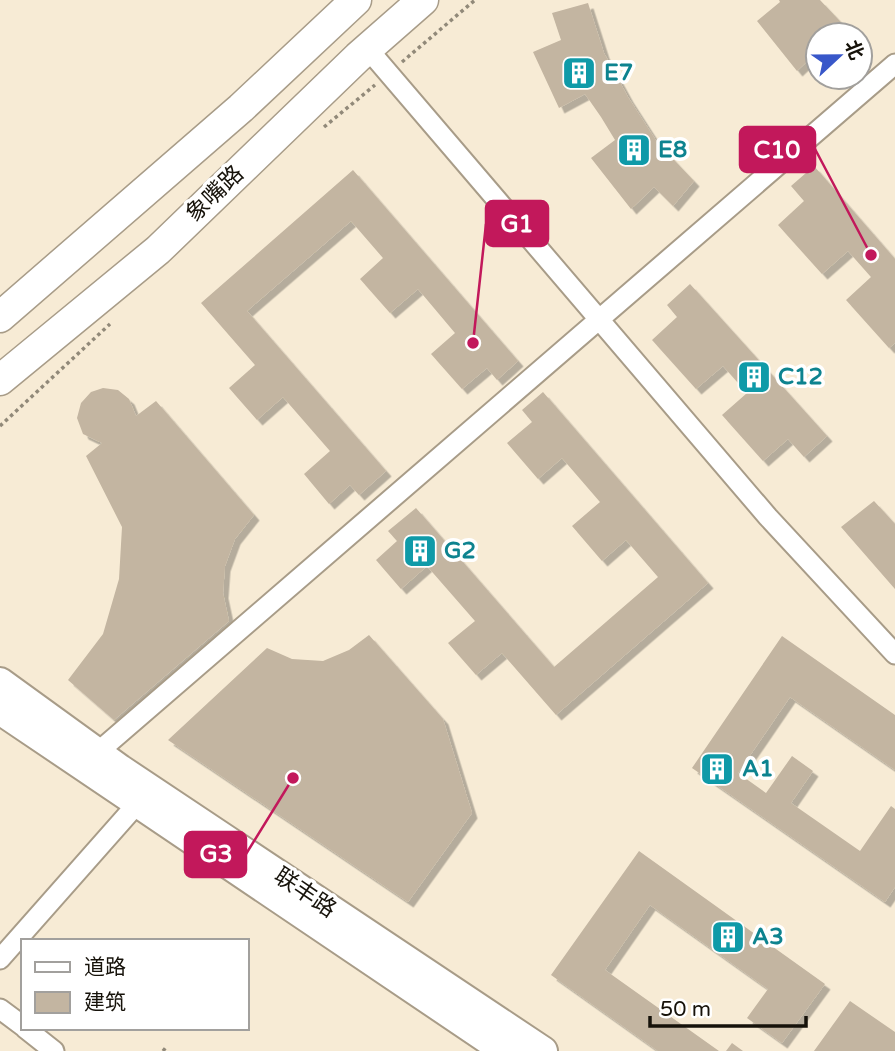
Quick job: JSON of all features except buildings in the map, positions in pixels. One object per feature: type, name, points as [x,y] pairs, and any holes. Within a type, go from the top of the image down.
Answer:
[{"type":"main road","name":"象嘴路","points":[[0,317],[241,108],[356,0]]},
{"type":"main road","name":"象嘴路","points":[[0,380],[158,250],[368,48],[423,0]]},
{"type":"main road","name":"联丰路","points":[[0,682],[97,752],[543,1051]]},
{"type":"main road","name":"联丰路","points":[[0,710],[505,1051]]},
{"type":"street","points":[[368,48],[768,517],[895,654]]},
{"type":"street","points":[[97,752],[895,64]]},
{"type":"street","points":[[0,959],[137,804]]},
{"type":"street","points":[[0,1009],[21,1025]]},
{"type":"street","points":[[28,1030],[54,1051]]},
{"type":"path","points":[[163,1051],[167,1046]]},
{"type":"place","name":"E7","points":[[579,73]]},
{"type":"place","name":"E8","points":[[634,150]]},
{"type":"place","name":"C10","points":[[871,255]]},
{"type":"place","name":"G1","points":[[473,343]]},
{"type":"place","name":"C12","points":[[754,377]]},
{"type":"place","name":"G2","points":[[420,551]]},
{"type":"place","name":"A1","points":[[717,769]]},
{"type":"place","name":"G3","points":[[293,778]]},
{"type":"place","name":"A3","points":[[728,937]]}]
